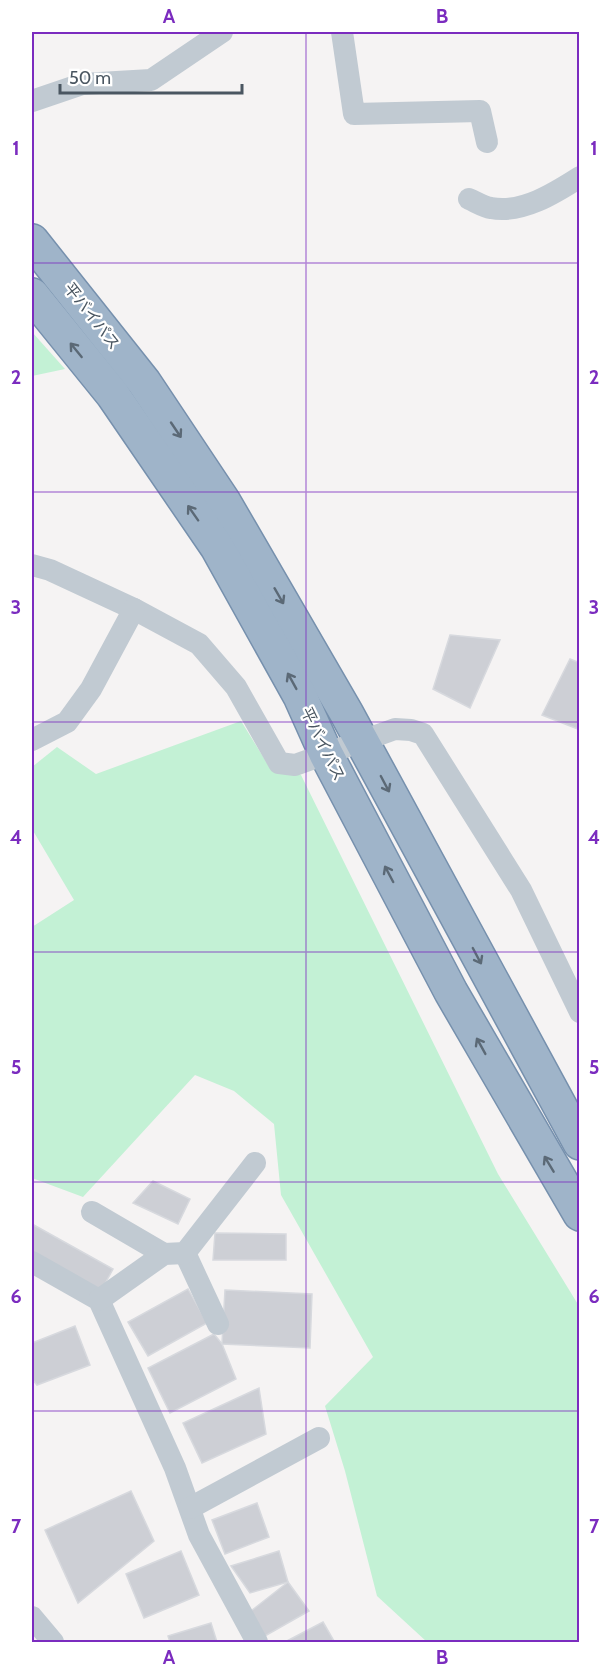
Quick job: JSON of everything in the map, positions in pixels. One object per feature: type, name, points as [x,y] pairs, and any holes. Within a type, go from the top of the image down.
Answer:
[{"type":"highway","name":"平バイパス","points":[[32,241],[144,382],[224,502],[362,741],[579,1143]]},
{"type":"highway","name":"平バイパス","points":[[32,295],[113,395],[217,547],[300,696],[326,754],[451,992],[579,1215]]},
{"type":"street","points":[[32,101],[82,84],[151,80],[222,32]]},
{"type":"street","points":[[342,32],[354,114],[480,111],[487,142]]},
{"type":"street","points":[[469,199],[492,208],[524,206],[579,177]]},
{"type":"street","points":[[32,565],[50,570],[134,609],[199,644],[236,687],[279,763],[295,765],[395,729],[411,730],[423,734],[521,890],[579,1012]]},
{"type":"street","points":[[32,740],[67,722],[91,688],[134,609]]},
{"type":"street","points":[[99,1300],[175,1253],[255,1163]]},
{"type":"street","points":[[92,1212],[175,1253],[218,1324]]},
{"type":"street","points":[[32,1262],[99,1300],[175,1468],[199,1534],[257,1642]]},
{"type":"street","points":[[190,1508],[319,1438]]},
{"type":"street","points":[[32,1617],[53,1642]]},
{"type":"green space","points":[[32,332],[65,369],[32,376]]},
{"type":"green space","points":[[241,721],[270,768],[301,775],[498,1174],[579,1306],[579,1642],[427,1642],[377,1596],[345,1471],[325,1406],[373,1357],[281,1195],[274,1124],[234,1091],[195,1075],[83,1197],[32,1178],[32,927],[74,900],[32,829],[32,767],[57,747],[96,774]]},
{"type":"building","points":[[450,635],[500,640],[470,708],[433,689]]},
{"type":"building","points":[[570,659],[580,663],[580,730],[542,715]]},
{"type":"building","points":[[153,1181],[190,1199],[178,1224],[133,1203]]},
{"type":"building","points":[[32,1224],[113,1269],[101,1291],[32,1253]]},
{"type":"building","points":[[215,1233],[286,1234],[286,1260],[213,1260]]},
{"type":"building","points":[[188,1289],[207,1323],[148,1356],[128,1322]]},
{"type":"building","points":[[225,1290],[312,1294],[310,1348],[222,1344]]},
{"type":"building","points":[[75,1326],[90,1365],[37,1385],[32,1379],[32,1343]]},
{"type":"building","points":[[214,1334],[222,1344],[236,1379],[170,1413],[148,1368]]},
{"type":"building","points":[[259,1388],[266,1434],[202,1463],[183,1423]]},
{"type":"building","points":[[131,1491],[154,1541],[78,1603],[45,1530]]},
{"type":"building","points":[[257,1503],[269,1537],[225,1554],[212,1520]]},
{"type":"building","points":[[181,1551],[199,1595],[144,1618],[126,1574]]},
{"type":"building","points":[[279,1551],[288,1582],[250,1593],[231,1566]]},
{"type":"building","points":[[288,1582],[309,1611],[265,1636],[251,1611]]},
{"type":"building","points":[[323,1622],[334,1641],[285,1642]]},
{"type":"building","points":[[211,1623],[217,1642],[170,1642],[168,1636]]}]
